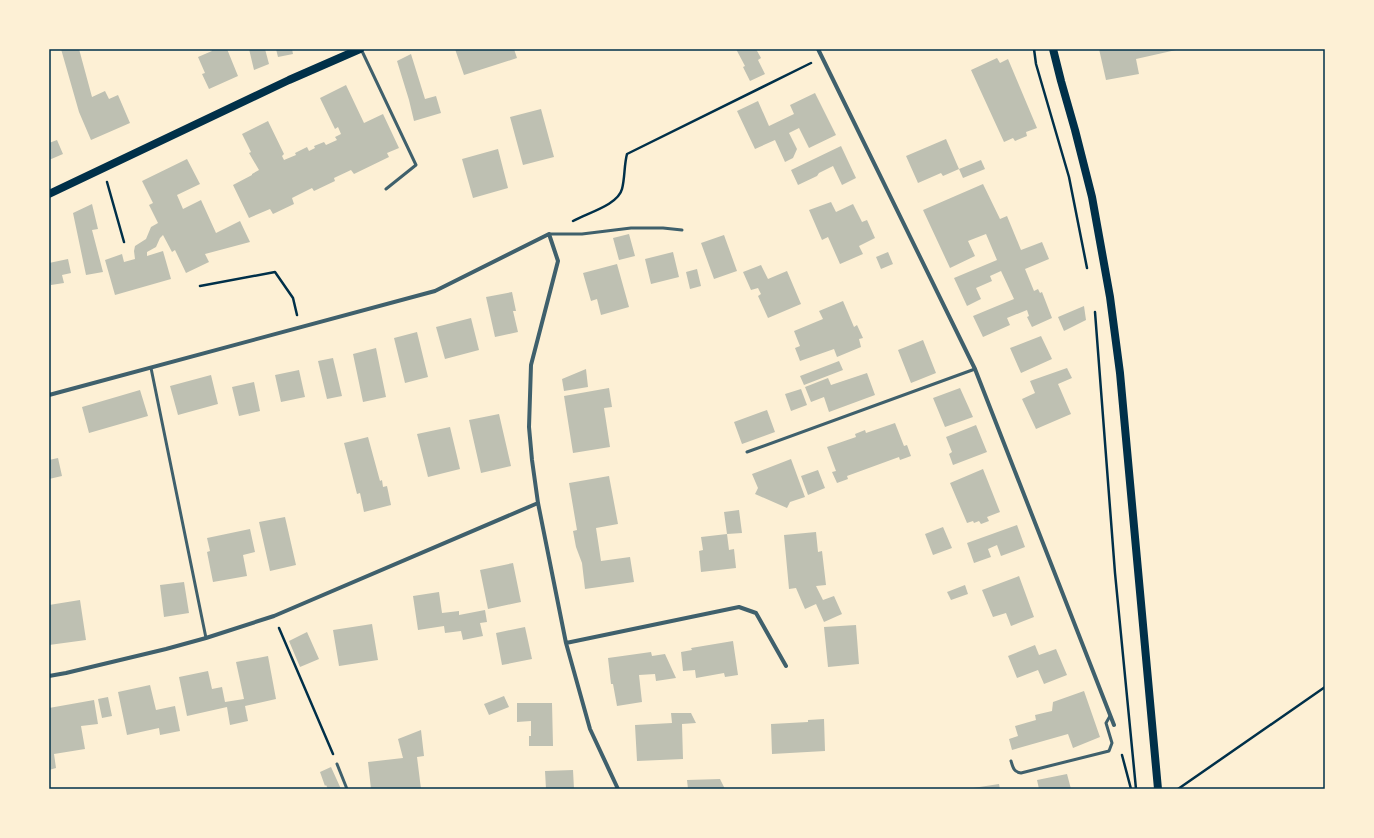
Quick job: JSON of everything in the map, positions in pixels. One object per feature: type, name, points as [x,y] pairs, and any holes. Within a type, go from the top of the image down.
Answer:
[{"type":"main road","points":[[49,194],[289,80],[360,49]]},
{"type":"main road","points":[[1053,49],[1092,197],[1110,297],[1120,374],[1158,789]]},
{"type":"street","points":[[818,49],[975,369],[1114,725]]},
{"type":"street","points":[[49,395],[435,291],[549,234],[558,261],[531,365],[529,428],[532,460],[538,503],[566,643],[590,729],[618,789]]},
{"type":"street","points":[[49,676],[206,638],[274,616],[538,503]]},
{"type":"street","points":[[566,643],[739,607],[756,613],[786,666]]},
{"type":"lane","points":[[360,49],[416,165],[386,189]]},
{"type":"lane","points":[[549,234],[582,234],[631,228],[663,228],[682,230]]},
{"type":"lane","points":[[151,368],[206,638]]},
{"type":"lane","points":[[746,452],[975,369]]},
{"type":"lane","points":[[1011,761],[1013,770],[1017,773],[1021,773],[1109,751],[1112,743],[1106,723],[1110,716]]},
{"type":"lane","points":[[337,764],[347,789]]},
{"type":"path","points":[[1034,49],[1036,64],[1069,177],[1088,269]]},
{"type":"path","points":[[549,234],[582,216],[615,201],[620,195],[622,188],[624,166],[627,154],[786,74],[823,59]]},
{"type":"path","points":[[102,169],[124,242]]},
{"type":"path","points":[[200,286],[275,272],[293,298],[300,328]]},
{"type":"path","points":[[1094,308],[1115,573],[1136,789]]},
{"type":"path","points":[[274,616],[337,764]]},
{"type":"path","points":[[1178,789],[1325,687]]},
{"type":"path","points":[[1122,754],[1132,789]]},
{"type":"building","points":[[61,49],[79,49],[92,97],[105,91],[109,99],[118,95],[130,123],[91,140],[79,112]]},
{"type":"building","points":[[211,49],[227,49],[238,76],[209,89],[202,74],[205,73],[198,57],[212,51]]},
{"type":"building","points":[[249,49],[265,49],[269,64],[254,70]]},
{"type":"building","points":[[276,49],[292,49],[293,54],[278,57]]},
{"type":"building","points":[[455,49],[514,49],[517,58],[464,75]]},
{"type":"building","points":[[736,49],[756,49],[761,58],[758,60],[765,74],[750,81],[743,67],[745,66]]},
{"type":"building","points":[[1099,49],[1176,50],[1136,59],[1139,74],[1106,80]]},
{"type":"building","points":[[411,54],[425,99],[436,96],[441,113],[414,121],[397,61]]},
{"type":"building","points":[[997,58],[1000,63],[1008,59],[1037,128],[1026,132],[1027,136],[1015,141],[1013,138],[1004,142],[971,70]]},
{"type":"building","points":[[346,85],[364,123],[383,114],[399,148],[387,153],[389,157],[354,174],[351,170],[334,178],[335,181],[314,191],[312,188],[292,198],[294,204],[273,214],[270,209],[249,218],[233,185],[259,170],[249,153],[251,152],[242,134],[268,121],[284,154],[282,156],[284,160],[296,155],[295,153],[307,147],[309,151],[315,148],[314,146],[324,142],[326,145],[337,140],[335,137],[341,134],[338,127],[335,129],[320,98]]},
{"type":"building","points":[[815,93],[836,135],[809,148],[799,128],[789,133],[797,149],[793,158],[785,162],[775,140],[755,149],[737,111],[758,101],[769,126],[794,114],[790,105]]},
{"type":"building","points":[[541,109],[554,157],[523,165],[510,117]]},
{"type":"building","points":[[946,139],[959,169],[943,176],[941,173],[918,183],[906,156]]},
{"type":"building","points":[[57,140],[63,154],[49,160],[49,143]]},
{"type":"building","points":[[841,146],[856,178],[842,185],[833,166],[798,185],[791,170]]},
{"type":"building","points":[[498,149],[508,188],[473,198],[462,159]]},
{"type":"building","points":[[187,159],[200,184],[177,195],[183,209],[201,200],[216,233],[240,221],[250,242],[205,254],[209,262],[186,273],[175,250],[172,252],[163,235],[156,247],[147,252],[147,256],[163,251],[171,279],[115,295],[105,260],[122,254],[124,262],[135,259],[135,246],[146,239],[151,227],[158,223],[149,205],[153,203],[142,181]]},
{"type":"building","points":[[981,160],[985,169],[963,178],[959,169]]},
{"type":"building","points":[[983,184],[1000,219],[1007,216],[1021,250],[1042,242],[1049,259],[1025,269],[1034,291],[1038,289],[1040,293],[1042,292],[1052,318],[1032,327],[1027,317],[1029,316],[1027,310],[1007,318],[1010,325],[983,337],[973,316],[1014,299],[1001,271],[990,276],[992,281],[976,288],[981,299],[967,306],[954,278],[997,260],[986,234],[968,241],[975,256],[950,268],[923,210]]},
{"type":"building","points":[[831,202],[836,212],[853,204],[862,222],[867,220],[875,238],[859,246],[863,254],[840,264],[828,237],[822,240],[809,210]]},
{"type":"building","points":[[92,204],[98,229],[92,230],[103,272],[86,275],[73,213]]},
{"type":"building","points":[[629,234],[635,256],[619,260],[613,238]]},
{"type":"building","points":[[724,235],[737,271],[714,279],[701,243]]},
{"type":"building","points":[[673,252],[679,277],[651,284],[645,259]]},
{"type":"building","points":[[888,252],[893,264],[881,269],[876,257]]},
{"type":"building","points":[[68,259],[71,273],[62,275],[64,283],[51,285],[49,263]]},
{"type":"building","points":[[617,264],[629,307],[601,315],[597,299],[591,301],[583,273]]},
{"type":"building","points":[[761,265],[768,279],[787,271],[801,304],[768,318],[758,296],[761,294],[758,288],[751,290],[743,272]]},
{"type":"building","points":[[697,269],[701,286],[690,289],[686,272]]},
{"type":"building","points":[[512,292],[516,311],[513,311],[518,332],[495,337],[486,297]]},
{"type":"building","points":[[843,301],[854,327],[857,325],[863,338],[859,339],[861,347],[837,357],[834,349],[800,361],[795,348],[800,346],[794,331],[823,319],[819,311]]},
{"type":"building","points":[[1084,306],[1086,320],[1064,331],[1058,317]]},
{"type":"building","points":[[471,318],[479,350],[445,359],[436,327]]},
{"type":"building","points":[[417,332],[428,377],[405,383],[394,338]]},
{"type":"building","points":[[1041,336],[1052,359],[1021,373],[1010,348]]},
{"type":"building","points":[[923,340],[936,373],[911,383],[898,350]]},
{"type":"building","points":[[376,348],[386,397],[363,402],[353,354]]},
{"type":"building","points":[[333,358],[342,396],[327,399],[318,361]]},
{"type":"building","points":[[839,361],[843,370],[804,385],[800,376]]},
{"type":"building","points":[[1067,368],[1072,378],[1058,384],[1071,414],[1036,429],[1022,399],[1035,393],[1030,381]]},
{"type":"building","points":[[586,369],[588,387],[564,391],[562,379]]},
{"type":"building","points":[[299,370],[305,397],[281,402],[275,375]]},
{"type":"building","points":[[867,373],[875,395],[829,412],[824,397],[811,402],[805,387],[828,378],[831,385]]},
{"type":"building","points":[[211,375],[218,404],[178,415],[170,386]]},
{"type":"building","points":[[254,382],[260,411],[239,416],[232,387]]},
{"type":"building","points":[[609,388],[612,407],[604,408],[610,447],[573,453],[564,396]]},
{"type":"building","points":[[960,388],[973,417],[945,427],[933,398]]},
{"type":"building","points":[[801,389],[807,405],[791,411],[785,394]]},
{"type":"building","points":[[140,390],[148,416],[89,433],[82,407]]},
{"type":"building","points":[[767,410],[775,432],[742,444],[734,422]]},
{"type":"building","points":[[499,414],[511,466],[481,473],[469,420]]},
{"type":"building","points":[[895,423],[904,446],[907,445],[911,456],[900,460],[899,457],[847,476],[848,479],[837,483],[832,472],[836,471],[827,447],[856,437],[855,434],[865,430],[866,433]]},
{"type":"building","points":[[976,425],[987,452],[953,465],[949,454],[952,452],[946,437]]},
{"type":"building","points":[[450,427],[460,469],[428,477],[417,434]]},
{"type":"building","points":[[368,437],[380,481],[382,480],[383,487],[387,486],[391,505],[364,512],[360,493],[357,494],[344,443]]},
{"type":"building","points":[[58,458],[62,476],[49,479],[49,460]]},
{"type":"building","points":[[791,459],[805,497],[790,502],[787,508],[755,494],[758,488],[752,474]]},
{"type":"building","points":[[983,469],[1000,512],[987,517],[989,521],[981,524],[979,521],[967,523],[950,483]]},
{"type":"building","points":[[818,470],[825,488],[808,495],[801,476]]},
{"type":"building","points":[[609,476],[618,524],[596,528],[601,561],[630,557],[634,582],[585,589],[582,563],[576,547],[573,531],[577,530],[569,483]]},
{"type":"building","points":[[739,510],[742,533],[727,534],[724,512]]},
{"type":"building","points":[[285,517],[296,565],[270,571],[259,522]]},
{"type":"building","points":[[1017,525],[1025,547],[1001,556],[997,545],[988,549],[991,557],[974,563],[967,543]]},
{"type":"building","points":[[943,527],[952,548],[933,555],[925,534]]},
{"type":"building","points":[[250,529],[255,552],[243,555],[247,576],[213,582],[207,552],[210,551],[207,538]]},
{"type":"building","points":[[816,532],[818,552],[822,551],[826,585],[816,586],[823,600],[834,596],[842,614],[824,622],[816,604],[805,609],[796,588],[789,589],[784,535]]},
{"type":"building","points":[[727,534],[729,550],[734,549],[736,568],[701,572],[699,551],[703,550],[701,537]]},
{"type":"building","points":[[513,563],[521,602],[488,609],[480,570]]},
{"type":"building","points":[[1019,576],[1034,617],[1011,626],[1006,613],[993,617],[982,590]]},
{"type":"building","points":[[184,582],[189,613],[164,617],[160,585]]},
{"type":"building","points":[[965,585],[968,594],[951,600],[947,592]]},
{"type":"building","points":[[439,592],[442,613],[459,611],[459,615],[485,610],[487,622],[480,623],[483,636],[463,640],[461,631],[445,633],[444,626],[418,630],[413,596]]},
{"type":"building","points":[[80,600],[86,640],[49,645],[49,605]]},
{"type":"building","points":[[372,624],[378,660],[339,666],[333,630]]},
{"type":"building","points":[[856,625],[859,664],[828,667],[824,627]]},
{"type":"building","points":[[525,627],[532,659],[502,665],[496,633]]},
{"type":"building","points":[[307,632],[319,659],[300,667],[289,641]]},
{"type":"building","points":[[733,641],[738,675],[725,677],[724,673],[696,678],[695,670],[683,671],[681,652],[692,650],[691,648]]},
{"type":"building","points":[[1035,645],[1039,655],[1056,649],[1067,675],[1044,684],[1038,670],[1017,678],[1008,656]]},
{"type":"building","points":[[651,652],[652,656],[665,654],[676,678],[656,681],[655,674],[639,675],[642,702],[617,706],[613,684],[611,684],[608,658]]},
{"type":"building","points":[[268,656],[276,699],[245,706],[248,721],[230,725],[227,707],[187,716],[179,677],[208,671],[212,689],[222,687],[225,702],[244,699],[236,662]]},
{"type":"building","points":[[150,685],[156,710],[175,706],[180,731],[160,735],[159,728],[127,735],[118,692]]},
{"type":"building","points":[[1084,691],[1100,737],[1073,748],[1068,734],[1012,750],[1009,739],[1018,736],[1015,726],[1036,720],[1035,715],[1052,711],[1053,702]]},
{"type":"building","points":[[504,696],[509,707],[489,715],[484,704]]},
{"type":"building","points":[[108,697],[112,716],[102,718],[98,699]]},
{"type":"building","points":[[94,700],[98,724],[81,726],[85,749],[54,754],[56,768],[49,770],[49,708]]},
{"type":"building","points":[[517,703],[552,703],[553,746],[529,746],[531,721],[517,722]]},
{"type":"building","points":[[671,713],[691,713],[696,723],[682,724],[683,759],[637,761],[635,725],[672,723]]},
{"type":"building","points":[[824,719],[825,751],[772,754],[771,724],[808,722],[808,720]]},
{"type":"building","points":[[421,730],[424,756],[417,757],[421,789],[371,789],[368,762],[403,758],[398,739]]},
{"type":"building","points":[[331,767],[341,789],[328,789],[326,785],[325,786],[320,772]]},
{"type":"building","points":[[573,770],[574,789],[546,789],[545,771]]},
{"type":"building","points":[[1067,774],[1071,789],[1039,789],[1037,780]]},
{"type":"building","points":[[720,779],[725,789],[688,789],[687,780]]},
{"type":"building","points":[[999,784],[1000,789],[973,788]]}]
